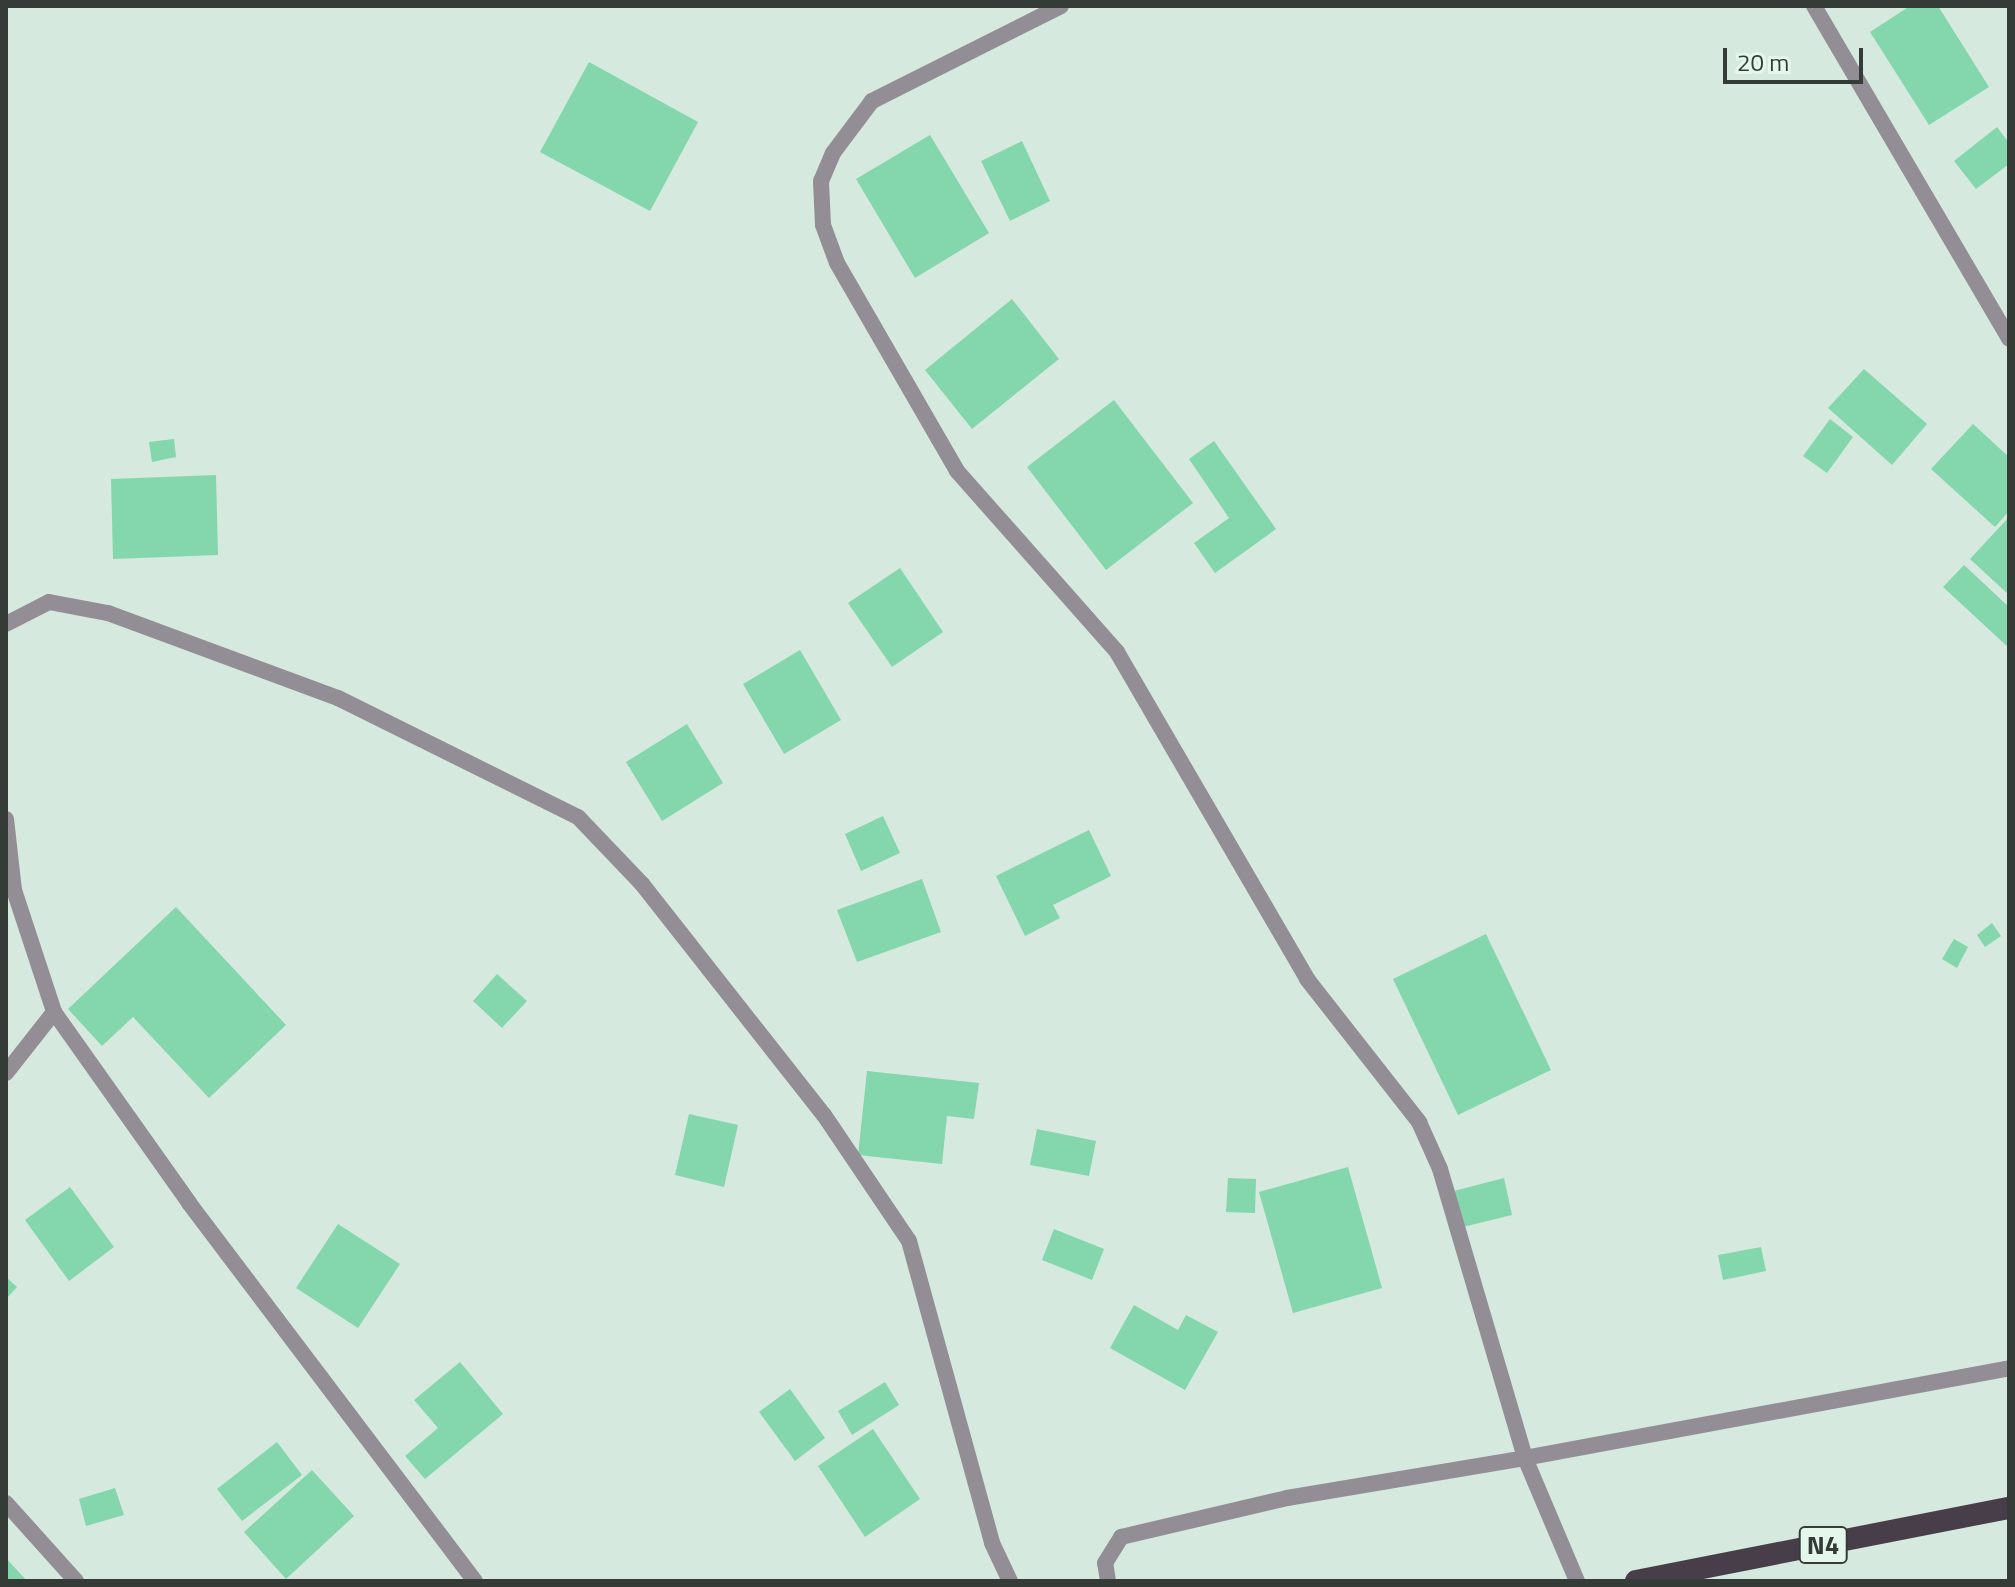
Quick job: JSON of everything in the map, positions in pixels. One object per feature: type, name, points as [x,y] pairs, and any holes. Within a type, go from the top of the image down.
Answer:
[{"type":"highway","name":"N4","points":[[1636,1581],[2009,1508]]},
{"type":"street","points":[[1061,6],[872,101],[833,153],[821,181],[823,225],[837,263],[957,471],[1117,652],[1307,979],[1419,1122],[1440,1169],[1525,1458],[1577,1581]]},
{"type":"street","points":[[1814,6],[2009,339]]},
{"type":"street","points":[[6,624],[49,602],[108,613],[338,698],[578,817],[642,884],[824,1115],[909,1241],[992,1543],[1010,1581]]},
{"type":"street","points":[[6,819],[14,890],[54,1012],[189,1203],[475,1581]]},
{"type":"street","points":[[6,1073],[54,1012]]},
{"type":"street","points":[[1108,1581],[1105,1563],[1121,1537],[1287,1498],[1525,1458],[2009,1368]]},
{"type":"street","points":[[6,1503],[76,1581]]},
{"type":"building","points":[[1910,6],[1938,6],[1989,87],[1929,125],[1870,32]]},
{"type":"building","points":[[589,62],[698,122],[650,211],[540,152]]},
{"type":"building","points":[[1997,127],[2009,143],[2009,164],[1976,189],[1954,161]]},
{"type":"building","points":[[930,135],[989,233],[915,278],[856,179]]},
{"type":"building","points":[[1022,141],[1050,201],[1010,221],[981,161]]},
{"type":"building","points":[[1012,299],[1059,359],[972,429],[925,370]]},
{"type":"building","points":[[1864,369],[1927,424],[1892,465],[1828,408]]},
{"type":"building","points":[[1114,400],[1193,503],[1106,570],[1027,467]]},
{"type":"building","points":[[1830,419],[1853,437],[1827,473],[1803,456]]},
{"type":"building","points":[[1973,424],[2009,457],[2009,511],[1995,527],[1931,469]]},
{"type":"building","points":[[174,439],[176,457],[152,462],[149,442]]},
{"type":"building","points":[[1214,441],[1276,529],[1215,573],[1194,543],[1229,518],[1189,459]]},
{"type":"building","points":[[216,475],[218,555],[113,559],[111,479]]},
{"type":"building","points":[[2009,517],[2009,595],[1970,559]]},
{"type":"building","points":[[1964,565],[2009,607],[2009,648],[1943,587]]},
{"type":"building","points":[[900,568],[943,632],[892,667],[848,603]]},
{"type":"building","points":[[800,650],[841,720],[784,754],[743,684]]},
{"type":"building","points":[[687,724],[723,783],[662,821],[626,762]]},
{"type":"building","points":[[883,816],[900,853],[861,871],[845,834]]},
{"type":"building","points":[[1089,830],[1111,876],[1053,905],[1060,918],[1025,936],[996,876]]},
{"type":"building","points":[[922,879],[941,932],[857,962],[837,910]]},
{"type":"building","points":[[176,907],[286,1025],[209,1098],[133,1017],[102,1046],[68,1009]]},
{"type":"building","points":[[1992,923],[2001,936],[1985,947],[1977,935]]},
{"type":"building","points":[[1486,934],[1551,1070],[1458,1115],[1393,979]]},
{"type":"building","points":[[1954,939],[1968,947],[1957,968],[1942,959]]},
{"type":"building","points":[[497,974],[527,1001],[502,1028],[473,1001]]},
{"type":"building","points":[[867,1071],[979,1083],[974,1119],[947,1116],[942,1164],[858,1155]]},
{"type":"building","points":[[689,1114],[738,1125],[724,1187],[675,1175]]},
{"type":"building","points":[[1037,1129],[1096,1141],[1089,1176],[1030,1165]]},
{"type":"building","points":[[1348,1167],[1382,1288],[1293,1313],[1259,1192]]},
{"type":"building","points":[[1228,1178],[1256,1179],[1255,1213],[1226,1212]]},
{"type":"building","points":[[1504,1178],[1512,1215],[1459,1228],[1450,1192]]},
{"type":"building","points":[[70,1187],[114,1247],[69,1281],[25,1220]]},
{"type":"building","points":[[338,1224],[400,1264],[358,1328],[296,1288]]},
{"type":"building","points":[[1054,1229],[1104,1249],[1092,1280],[1042,1260]]},
{"type":"building","points":[[1761,1247],[1766,1271],[1723,1280],[1718,1255]]},
{"type":"building","points":[[6,1277],[17,1287],[6,1299]]},
{"type":"building","points":[[1134,1305],[1178,1330],[1186,1315],[1218,1332],[1185,1390],[1110,1348]]},
{"type":"building","points":[[460,1362],[503,1414],[425,1479],[405,1456],[438,1428],[414,1400]]},
{"type":"building","points":[[885,1382],[899,1405],[852,1435],[838,1411]]},
{"type":"building","points":[[790,1389],[825,1438],[795,1461],[759,1412]]},
{"type":"building","points":[[873,1429],[920,1499],[865,1537],[818,1466]]},
{"type":"building","points":[[277,1442],[302,1475],[242,1521],[217,1489]]},
{"type":"building","points":[[312,1470],[354,1516],[286,1579],[244,1532]]},
{"type":"building","points":[[115,1488],[124,1515],[86,1526],[79,1499]]},
{"type":"building","points":[[6,1558],[27,1581],[6,1581]]}]
